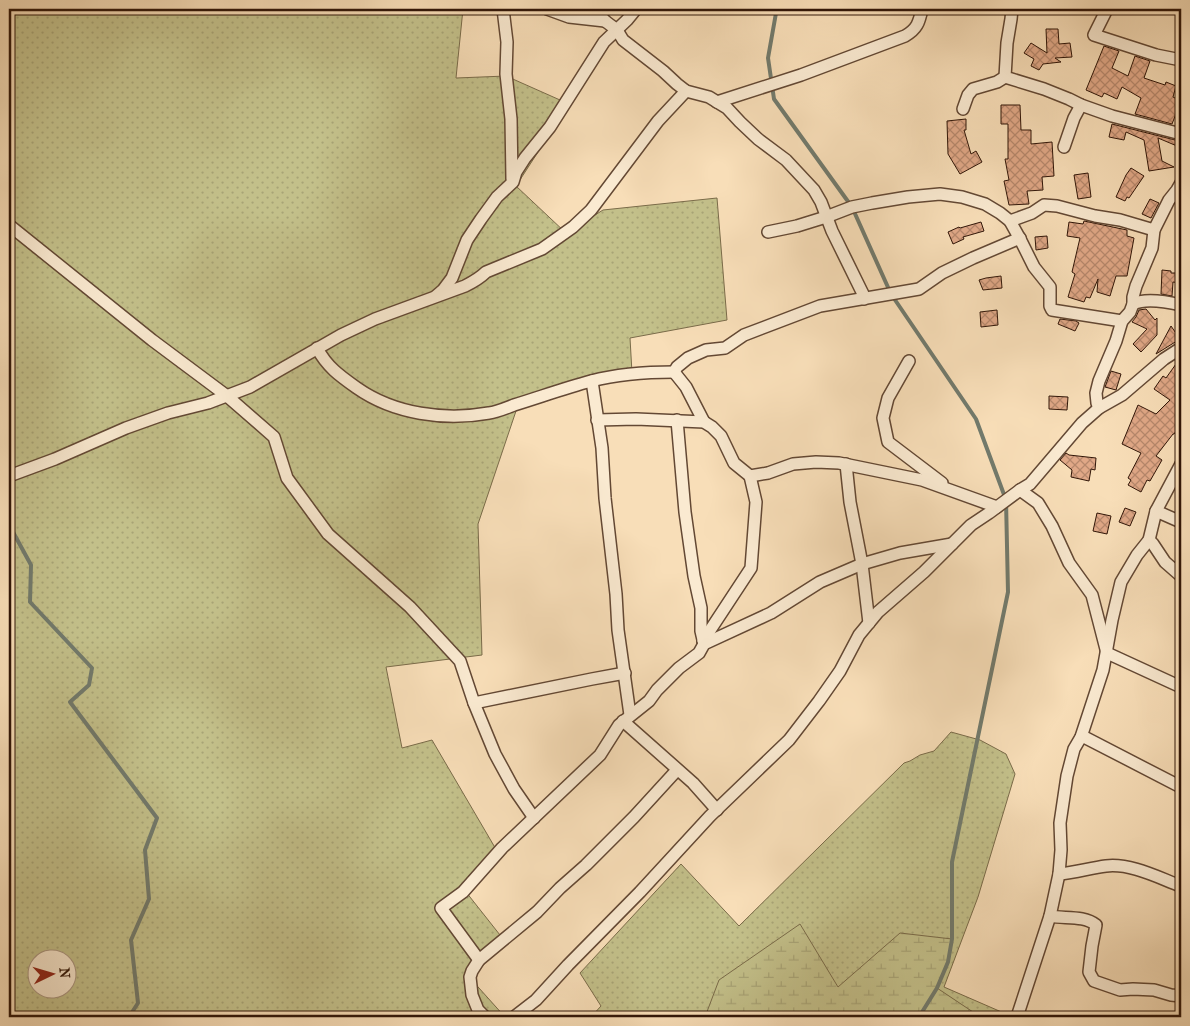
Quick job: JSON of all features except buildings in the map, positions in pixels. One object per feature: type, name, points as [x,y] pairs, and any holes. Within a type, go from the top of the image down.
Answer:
[{"type":"street","points":[[503,9],[507,42],[506,74],[511,118],[513,182]]},
{"type":"street","points":[[547,9],[569,16],[605,21]]},
{"type":"street","points":[[595,9],[605,21],[617,30],[623,40],[686,91],[709,97],[727,108],[752,133],[786,160],[814,190],[864,299]]},
{"type":"street","points":[[435,297],[452,278],[468,240],[480,219],[497,197],[513,182],[516,172],[525,158],[550,128],[604,42],[636,9]]},
{"type":"street","points":[[717,102],[801,75],[905,36],[914,30],[920,20],[922,9]]},
{"type":"street","points":[[1005,77],[1012,9]]},
{"type":"street","points":[[1107,9],[1094,35],[1156,55],[1181,60]]},
{"type":"street","points":[[963,108],[973,88],[997,82],[1005,77],[1044,89],[1081,106],[1181,134]]},
{"type":"street","points":[[9,476],[168,412],[208,402],[250,387],[341,335],[375,319],[465,286],[476,281],[486,272],[542,249],[574,227],[591,210],[642,141],[686,91]]},
{"type":"street","points":[[1064,147],[1074,118],[1081,106]]},
{"type":"street","points":[[1100,408],[1097,403],[1096,393],[1099,380],[1122,321],[1130,312],[1133,304],[1136,286],[1152,248],[1154,230],[1169,200],[1178,190],[1181,183]]},
{"type":"street","points":[[768,232],[796,226],[852,207],[872,203],[940,194],[962,197],[985,204],[1010,221],[1034,267],[1050,287],[1050,306],[1052,310],[1122,321]]},
{"type":"street","points":[[1010,221],[1032,213],[1044,205],[1057,206],[1094,216],[1120,220],[1154,230]]},
{"type":"street","points":[[9,225],[152,340],[226,396],[274,437],[287,478],[328,534],[410,607],[460,661],[474,703],[496,754],[514,789],[534,818]]},
{"type":"street","points":[[674,372],[688,358],[706,350],[725,348],[744,335],[820,306],[919,289],[942,273],[1020,238]]},
{"type":"street","points":[[1133,304],[1147,301],[1181,306]]},
{"type":"street","points":[[317,348],[323,359],[338,376],[368,396],[393,406],[423,414],[455,417],[490,413],[592,381],[646,372],[674,372]]},
{"type":"street","points":[[514,1017],[536,1000],[717,810],[789,740],[840,671],[859,635],[878,612],[924,572],[971,525],[1030,484],[1082,423],[1100,408],[1122,395],[1164,359],[1181,348]]},
{"type":"street","points":[[909,361],[888,398],[883,418],[888,442],[951,490]]},
{"type":"street","points":[[674,372],[686,387],[704,422]]},
{"type":"street","points":[[592,381],[602,448],[618,630],[625,673],[627,718],[677,770],[693,783],[717,810]]},
{"type":"street","points":[[479,960],[441,908],[463,892],[502,848],[600,755],[618,725],[649,701],[679,668],[699,653],[751,568],[756,502],[750,476],[734,463],[721,436],[712,427],[704,422],[677,420],[597,420]]},
{"type":"street","points":[[677,420],[685,512],[704,642]]},
{"type":"street","points":[[750,476],[768,473],[793,464],[816,462],[846,464],[922,480],[997,507]]},
{"type":"street","points":[[846,464],[850,502],[862,564],[869,623]]},
{"type":"street","points":[[1017,1017],[1050,916],[1059,874],[1061,850],[1060,823],[1067,776],[1074,749],[1081,737],[1103,670],[1121,582],[1137,554],[1149,540],[1156,511],[1181,464]]},
{"type":"street","points":[[1020,490],[1038,503],[1052,526],[1069,563],[1092,595],[1107,653]]},
{"type":"street","points":[[1156,511],[1181,522]]},
{"type":"street","points":[[1149,540],[1165,562],[1181,576]]},
{"type":"street","points":[[704,642],[770,613],[820,582],[862,564],[900,553],[952,544]]},
{"type":"street","points":[[1107,653],[1181,687]]},
{"type":"street","points":[[474,703],[625,673]]},
{"type":"street","points":[[1081,737],[1181,787]]},
{"type":"street","points":[[485,1017],[478,1010],[472,995],[470,977],[479,960],[537,912],[586,865],[677,770]]},
{"type":"street","points":[[1059,874],[1069,874],[1107,866],[1144,871],[1181,886]]},
{"type":"street","points":[[1050,916],[1083,919],[1096,925],[1089,972],[1094,981],[1120,990],[1154,990],[1181,996]]},
{"type":"green space","points":[[9,9],[463,9],[456,78],[506,76],[569,104],[516,186],[566,233],[603,210],[717,198],[727,320],[630,338],[632,373],[517,408],[478,524],[482,655],[386,667],[402,748],[432,740],[497,851],[466,892],[500,935],[470,978],[505,1017],[9,1017]]},
{"type":"green space","points":[[951,732],[980,740],[1006,754],[1015,774],[978,897],[944,987],[1013,1017],[591,1017],[601,1006],[580,973],[681,864],[739,926],[904,763],[934,751]]},
{"type":"green space","points":[[800,924],[838,987],[900,933],[952,939],[948,962],[937,988],[973,1012],[975,1017],[705,1017],[719,980]]},
{"type":"waterway","points":[[778,9],[768,58],[774,99],[852,207],[891,294],[976,419],[1006,500],[1008,592],[952,862],[952,939],[948,962],[937,988],[919,1017]]},
{"type":"waterway","points":[[9,530],[13,532],[31,565],[30,602],[92,668],[89,685],[70,702],[157,818],[145,850],[149,899],[131,940],[138,1003],[129,1017]]}]
